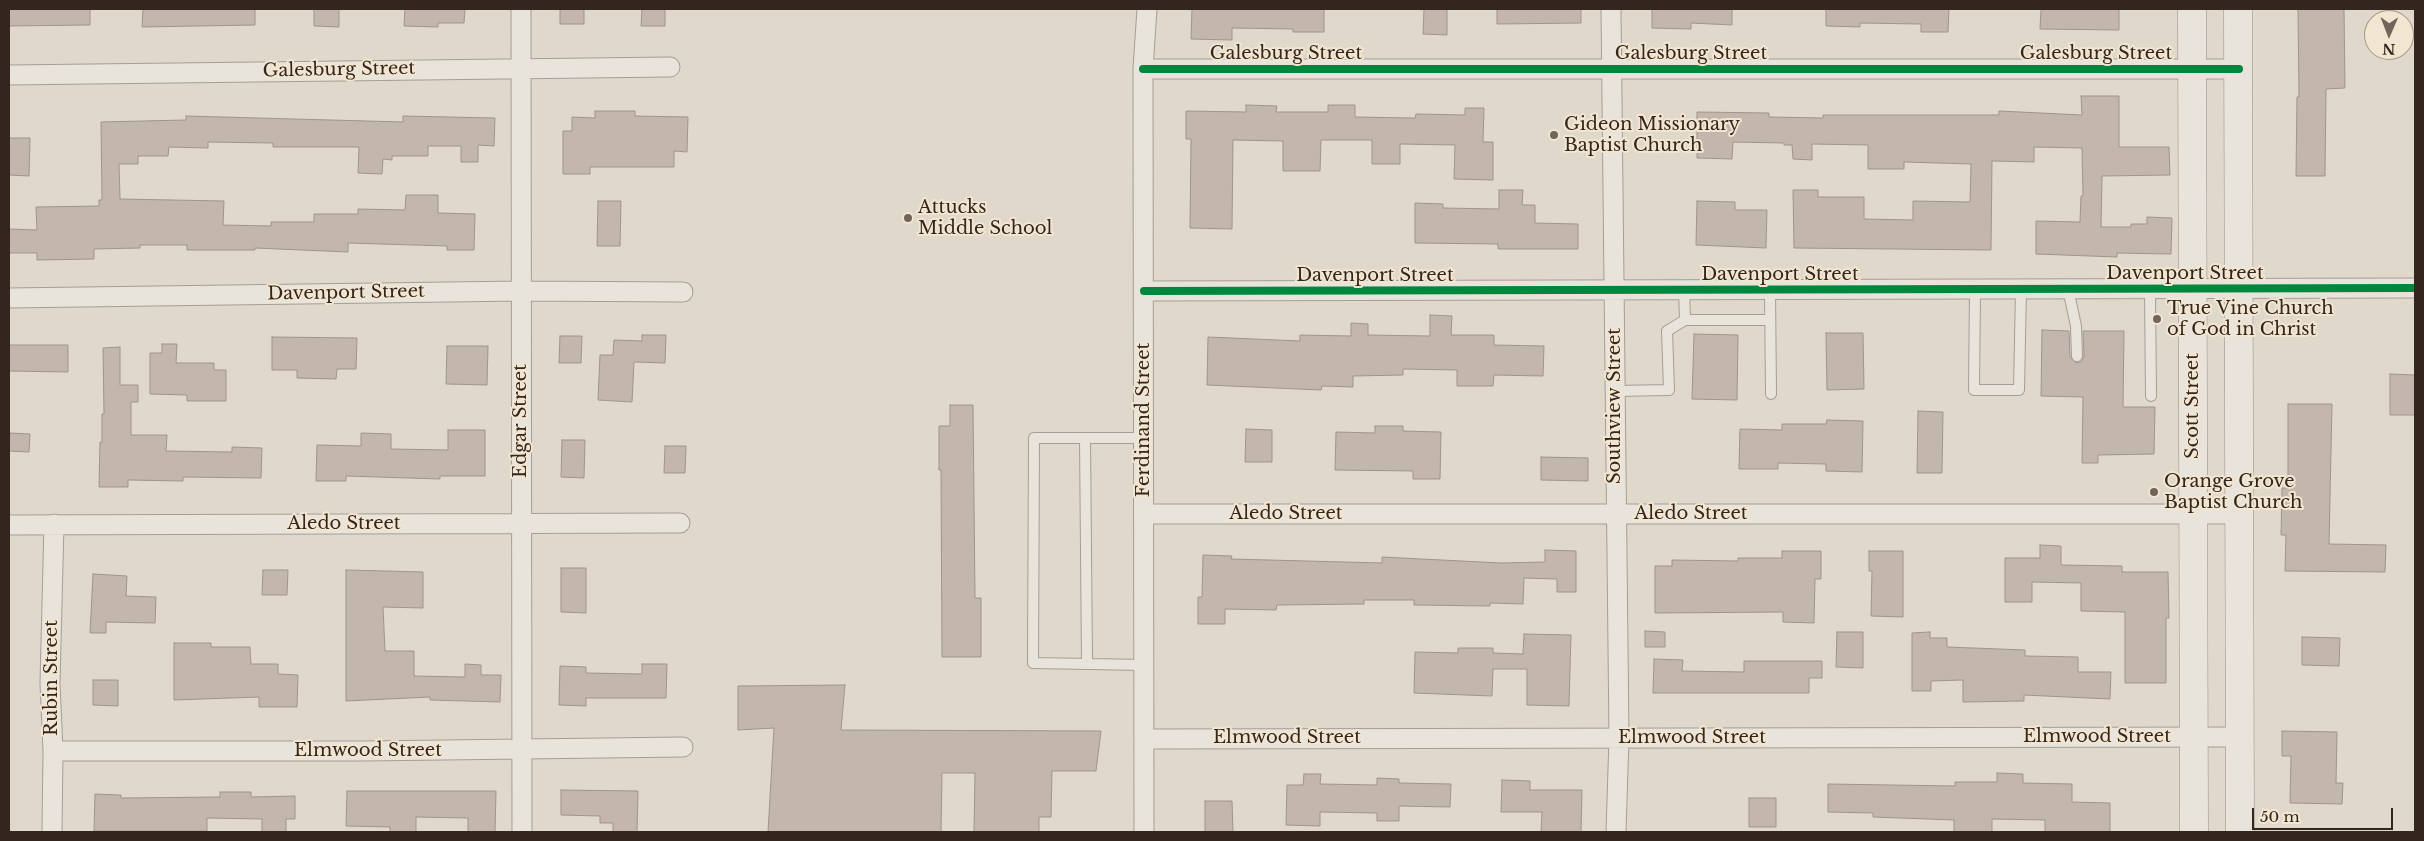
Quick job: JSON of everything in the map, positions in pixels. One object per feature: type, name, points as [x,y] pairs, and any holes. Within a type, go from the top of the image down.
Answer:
[{"type":"main road","name":"Scott Street","points":[[2192,9],[2194,832]]},
{"type":"main road","points":[[2238,9],[2240,832]]},
{"type":"street","name":"Edgar Street","points":[[521,9],[522,832]]},
{"type":"street","name":"Ferdinand Street","points":[[1144,832],[1143,69],[1147,9]]},
{"type":"street","name":"Southview Street","points":[[1611,9],[1619,738],[1616,832]]},
{"type":"street","name":"Galesburg Street","points":[[9,75],[670,67]]},
{"type":"street","name":"Galesburg Street","points":[[1143,69],[2239,69]]},
{"type":"street","name":"Davenport Street","points":[[1144,291],[2415,288]]},
{"type":"street","name":"Davenport Street","points":[[9,298],[522,291],[683,292]]},
{"type":"street","name":"Aledo Street","points":[[1144,514],[2239,514]]},
{"type":"street","name":"Aledo Street","points":[[9,524],[521,525],[680,523]]},
{"type":"street","name":"Rubin Street","points":[[52,832],[53,751],[50,682],[54,524]]},
{"type":"street","name":"Elmwood Street","points":[[1145,738],[2240,737]]},
{"type":"street","name":"Elmwood Street","points":[[53,751],[364,751],[683,747]]},
{"type":"lane","points":[[1975,289],[1974,390],[2019,390],[2021,289]]},
{"type":"lane","points":[[2068,289],[2076,326],[2076,356]]},
{"type":"lane","points":[[2150,289],[2151,396]]},
{"type":"lane","points":[[1684,290],[1685,320]]},
{"type":"lane","points":[[1770,290],[1771,394]]},
{"type":"lane","points":[[1614,391],[1668,390],[1667,330],[1685,320],[1770,320]]},
{"type":"lane","points":[[1144,438],[1034,438],[1033,662],[1145,665]]},
{"type":"lane","points":[[1086,438],[1087,663]]},
{"type":"building","points":[[9,9],[90,9],[90,25],[9,26]]},
{"type":"building","points":[[143,9],[255,9],[255,25],[142,27]]},
{"type":"building","points":[[314,9],[339,9],[339,27],[314,26]]},
{"type":"building","points":[[405,9],[465,9],[464,23],[438,23],[438,27],[404,26]]},
{"type":"building","points":[[560,9],[584,9],[584,24],[560,24]]},
{"type":"building","points":[[642,9],[665,9],[665,26],[641,26]]},
{"type":"building","points":[[1192,9],[1324,9],[1324,32],[1293,32],[1293,29],[1232,28],[1232,40],[1191,39]]},
{"type":"building","points":[[1424,9],[1447,9],[1447,35],[1423,34]]},
{"type":"building","points":[[1497,9],[1581,9],[1581,23],[1497,24]]},
{"type":"building","points":[[1652,9],[1732,9],[1732,25],[1691,23],[1691,29],[1652,28]]},
{"type":"building","points":[[1826,9],[1949,9],[1948,32],[1921,32],[1921,24],[1860,23],[1860,27],[1826,26]]},
{"type":"building","points":[[2041,9],[2119,9],[2119,30],[2040,29]]},
{"type":"building","points":[[2298,9],[2344,9],[2345,88],[2326,89],[2325,176],[2296,176],[2297,97],[2299,97]]},
{"type":"building","points":[[2081,96],[2119,96],[2119,147],[2169,147],[2170,175],[2102,176],[2101,227],[2131,227],[2131,224],[2147,224],[2147,217],[2172,218],[2171,254],[2117,253],[2117,257],[2036,254],[2036,221],[2080,222],[2081,196],[2083,196],[2082,148],[2034,147],[2034,162],[1992,161],[1991,250],[1794,248],[1793,190],[1818,190],[1818,197],[1864,197],[1864,219],[1913,220],[1913,201],[1970,202],[1971,164],[1904,162],[1904,169],[1868,169],[1868,145],[1812,144],[1812,160],[1793,159],[1792,145],[1784,145],[1784,143],[1733,142],[1732,159],[1697,158],[1697,112],[1769,113],[1769,117],[1823,118],[1823,115],[1999,115],[1999,111],[2082,115]]},
{"type":"building","points":[[1246,105],[1277,106],[1276,112],[1328,112],[1328,105],[1355,105],[1355,117],[1415,118],[1416,114],[1465,115],[1465,108],[1484,108],[1483,142],[1493,142],[1493,180],[1454,179],[1455,145],[1400,144],[1400,164],[1372,164],[1372,140],[1321,140],[1320,171],[1283,171],[1283,141],[1233,140],[1232,229],[1190,228],[1191,139],[1186,139],[1186,111],[1246,112]]},
{"type":"building","points":[[595,111],[635,111],[635,116],[688,117],[687,152],[674,151],[674,167],[590,167],[590,174],[563,174],[563,131],[572,131],[572,117],[595,118]]},
{"type":"building","points":[[186,116],[403,122],[403,116],[495,118],[494,146],[478,145],[478,162],[461,162],[461,146],[428,146],[428,156],[392,156],[392,160],[383,159],[382,174],[358,173],[359,147],[273,147],[273,143],[208,142],[208,148],[169,147],[168,156],[138,156],[138,164],[119,164],[120,199],[224,201],[223,225],[271,226],[271,222],[314,222],[314,214],[358,214],[358,209],[405,210],[406,195],[438,195],[438,213],[475,214],[474,250],[447,250],[447,246],[348,243],[348,252],[255,248],[255,250],[187,250],[187,245],[140,245],[140,248],[94,249],[94,259],[37,260],[37,253],[9,253],[9,229],[37,230],[36,207],[99,206],[99,200],[102,200],[101,122],[186,120]]},
{"type":"building","points":[[9,138],[30,138],[29,176],[9,175]]},
{"type":"building","points":[[1499,190],[1523,190],[1522,205],[1535,205],[1535,223],[1578,224],[1578,249],[1498,249],[1498,244],[1415,243],[1415,203],[1443,204],[1443,208],[1499,209]]},
{"type":"building","points":[[598,201],[621,201],[620,246],[597,246]]},
{"type":"building","points":[[1697,201],[1735,202],[1735,210],[1767,210],[1766,248],[1696,245]]},
{"type":"building","points":[[1430,315],[1452,316],[1451,335],[1494,335],[1494,345],[1544,346],[1543,376],[1494,375],[1493,386],[1457,386],[1457,370],[1403,369],[1403,375],[1353,376],[1353,387],[1322,386],[1321,390],[1207,385],[1208,337],[1300,341],[1300,335],[1351,336],[1351,323],[1368,324],[1368,335],[1430,336]]},
{"type":"building","points":[[2042,330],[2069,331],[2070,357],[2077,363],[2081,362],[2084,356],[2083,331],[2124,331],[2123,407],[2155,407],[2154,454],[2098,455],[2098,463],[2082,463],[2083,397],[2041,396]]},
{"type":"building","points":[[1826,333],[1863,333],[1864,389],[1827,390]]},
{"type":"building","points":[[1694,334],[1738,335],[1737,400],[1692,399]]},
{"type":"building","points":[[642,335],[666,335],[665,363],[634,362],[632,402],[598,400],[600,355],[613,355],[614,340],[642,341]]},
{"type":"building","points":[[560,336],[582,336],[581,363],[559,363]]},
{"type":"building","points":[[272,337],[357,338],[356,369],[337,369],[336,379],[297,378],[297,370],[272,370]]},
{"type":"building","points":[[162,344],[177,344],[176,363],[214,363],[214,370],[226,370],[226,401],[187,401],[187,395],[150,394],[150,353],[162,353]]},
{"type":"building","points":[[9,345],[68,345],[68,372],[9,371]]},
{"type":"building","points":[[447,346],[488,346],[487,385],[446,384]]},
{"type":"building","points":[[120,347],[120,385],[138,385],[138,402],[131,402],[131,435],[167,435],[166,451],[232,452],[232,447],[262,448],[261,478],[183,477],[183,481],[128,480],[128,487],[99,487],[100,442],[102,442],[102,414],[104,414],[103,348]]},
{"type":"building","points":[[2390,374],[2415,375],[2415,415],[2390,415]]},
{"type":"building","points":[[2288,404],[2332,404],[2329,544],[2386,545],[2385,572],[2285,571],[2286,535],[2281,535],[2282,488],[2288,488]]},
{"type":"building","points":[[950,405],[973,405],[975,598],[981,598],[981,657],[942,657],[939,426],[950,426]]},
{"type":"building","points":[[1918,411],[1943,412],[1942,473],[1917,473]]},
{"type":"building","points":[[1827,420],[1863,421],[1862,472],[1826,471],[1826,464],[1778,463],[1778,469],[1739,469],[1740,429],[1782,430],[1782,424],[1826,424]]},
{"type":"building","points":[[1375,426],[1403,426],[1403,431],[1441,432],[1440,479],[1413,479],[1413,471],[1335,470],[1336,432],[1375,433]]},
{"type":"building","points":[[1246,429],[1272,430],[1272,462],[1245,462]]},
{"type":"building","points":[[448,430],[485,430],[485,476],[440,476],[440,479],[346,476],[346,481],[316,481],[317,445],[361,446],[361,433],[391,434],[391,449],[448,450]]},
{"type":"building","points":[[10,433],[30,434],[29,452],[9,451]]},
{"type":"building","points":[[562,440],[585,440],[584,478],[561,477]]},
{"type":"building","points":[[665,446],[686,446],[685,473],[664,473]]},
{"type":"building","points":[[1541,457],[1588,458],[1588,481],[1541,480]]},
{"type":"building","points":[[2040,545],[2061,546],[2061,565],[2122,566],[2122,572],[2168,572],[2169,618],[2166,618],[2166,683],[2125,683],[2125,612],[2081,611],[2081,583],[2032,582],[2032,602],[2005,602],[2005,558],[2040,558]]},
{"type":"building","points":[[1545,550],[1576,551],[1576,592],[1557,592],[1557,579],[1524,578],[1523,604],[1490,603],[1490,606],[1414,605],[1414,600],[1364,600],[1364,604],[1277,605],[1276,610],[1225,609],[1225,624],[1198,624],[1198,597],[1202,597],[1203,555],[1232,556],[1231,559],[1382,563],[1382,557],[1501,563],[1545,562]]},
{"type":"building","points":[[1782,551],[1821,551],[1821,579],[1815,579],[1814,623],[1783,622],[1783,612],[1655,613],[1655,566],[1672,566],[1672,560],[1738,561],[1738,558],[1782,558]]},
{"type":"building","points":[[1869,551],[1903,551],[1903,617],[1871,616],[1872,571],[1869,571]]},
{"type":"building","points":[[561,568],[586,568],[586,613],[561,612]]},
{"type":"building","points":[[263,570],[288,570],[287,595],[262,595]]},
{"type":"building","points":[[346,570],[423,572],[423,608],[383,607],[385,651],[414,651],[414,676],[465,677],[465,664],[481,665],[481,675],[501,675],[500,702],[430,700],[430,697],[346,701]]},
{"type":"building","points":[[93,574],[127,576],[126,596],[156,597],[155,623],[106,622],[106,633],[90,633]]},
{"type":"building","points":[[1645,631],[1665,632],[1665,647],[1645,647]]},
{"type":"building","points":[[1837,632],[1863,632],[1863,668],[1836,667]]},
{"type":"building","points":[[1930,632],[1930,638],[1947,638],[1947,647],[2025,650],[2025,656],[2078,657],[2078,672],[2111,672],[2110,699],[2024,695],[2024,701],[1963,702],[1963,680],[1931,681],[1931,691],[1912,691],[1912,633]]},
{"type":"building","points":[[1524,634],[1571,635],[1569,706],[1527,705],[1527,669],[1493,669],[1492,696],[1414,693],[1415,652],[1458,653],[1458,648],[1493,648],[1493,653],[1523,654]]},
{"type":"building","points":[[2302,637],[2340,638],[2339,666],[2302,665]]},
{"type":"building","points":[[174,643],[211,643],[211,647],[250,647],[251,664],[278,664],[278,674],[298,675],[297,707],[259,707],[259,697],[174,700]]},
{"type":"building","points":[[1654,659],[1683,660],[1682,671],[1744,672],[1744,661],[1822,661],[1822,678],[1809,678],[1809,693],[1653,693]]},
{"type":"building","points":[[642,664],[667,664],[666,698],[586,698],[586,706],[559,705],[560,666],[586,667],[586,673],[642,674]]},
{"type":"building","points":[[93,680],[118,680],[118,706],[93,705]]},
{"type":"building","points":[[845,685],[841,730],[1101,731],[1096,771],[1052,771],[1051,817],[1039,817],[1039,832],[974,832],[975,773],[942,773],[941,832],[768,832],[774,728],[738,730],[738,686]]},
{"type":"building","points":[[2282,731],[2337,732],[2336,783],[2343,783],[2342,804],[2290,803],[2291,756],[2282,756]]},
{"type":"building","points":[[1997,773],[2023,774],[2023,783],[2072,784],[2072,802],[2110,803],[2110,832],[2045,832],[2045,820],[1992,819],[1992,832],[1954,832],[1954,820],[1873,817],[1873,813],[1828,812],[1828,784],[1955,786],[1955,782],[1997,782]]},
{"type":"building","points":[[1304,774],[1321,774],[1320,784],[1377,785],[1377,778],[1399,779],[1399,783],[1451,784],[1450,807],[1399,806],[1399,821],[1377,821],[1377,813],[1320,812],[1320,826],[1286,825],[1287,785],[1303,785]]},
{"type":"building","points":[[1502,780],[1530,781],[1530,790],[1582,790],[1581,832],[1541,832],[1542,812],[1501,812]]},
{"type":"building","points":[[561,790],[638,791],[637,832],[613,832],[613,823],[600,823],[600,816],[561,815]]},
{"type":"building","points":[[347,791],[496,791],[495,832],[468,832],[468,818],[416,817],[416,832],[390,832],[390,827],[346,826]]},
{"type":"building","points":[[220,792],[251,792],[251,797],[295,796],[295,819],[286,819],[286,832],[262,832],[262,819],[207,818],[207,831],[94,831],[95,794],[121,795],[121,798],[220,797]]},
{"type":"building","points":[[1749,798],[1776,798],[1776,827],[1749,827]]},
{"type":"building","points":[[1205,801],[1232,801],[1233,832],[1205,832]]},
{"type":"cycle path","points":[[1143,69],[2239,69]]},
{"type":"cycle path","points":[[1144,291],[2415,288]]},
{"type":"place","name":"Gideon Missionary Baptist Church","points":[[1554,135]]},
{"type":"place","name":"Attucks Middle School","points":[[908,218]]},
{"type":"place","name":"True Vine Church of God in Christ","points":[[2157,319]]},
{"type":"place","name":"Orange Grove Baptist Church","points":[[2154,492]]}]
